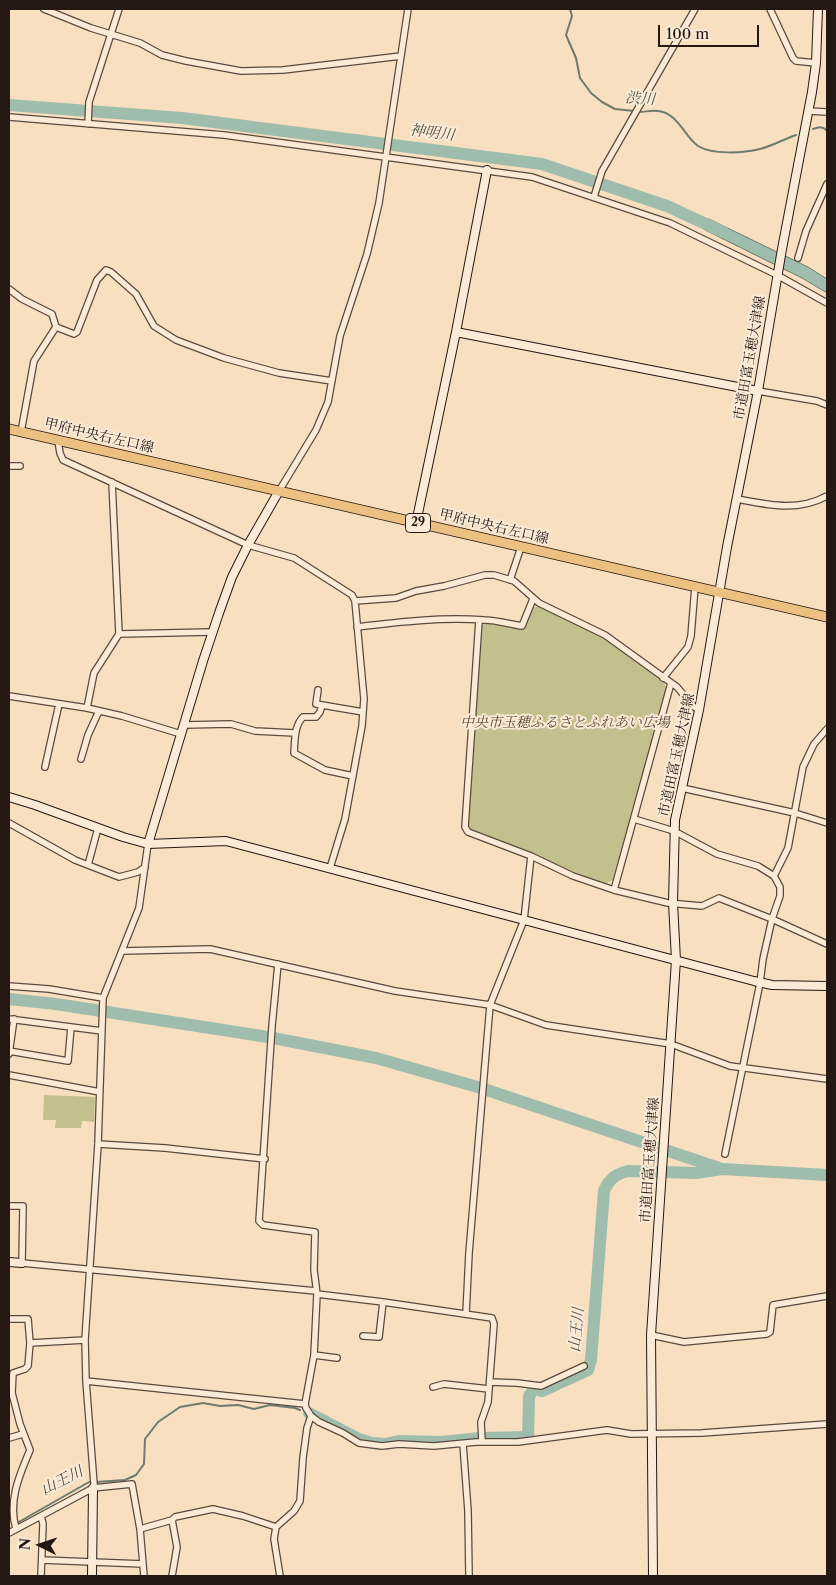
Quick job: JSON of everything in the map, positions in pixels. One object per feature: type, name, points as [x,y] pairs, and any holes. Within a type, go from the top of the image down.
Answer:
[{"type":"main road","name":"甲府中央右左口線","points":[[9,430],[827,616]]},
{"type":"street","points":[[44,9],[83,25],[140,43],[162,55],[241,71],[282,70],[401,56]]},
{"type":"street","points":[[88,121],[89,104],[120,9]]},
{"type":"street","points":[[92,1576],[94,1483],[86,1381],[85,1340],[98,1144],[103,998],[139,908],[148,844],[212,632],[232,577],[248,545],[323,416],[328,402],[340,336],[367,254],[387,154],[408,9]]},
{"type":"street","points":[[594,194],[602,171],[695,9]]},
{"type":"street","points":[[770,9],[792,58],[796,61],[816,62]]},
{"type":"street","name":"市道田富玉穂大津線","points":[[653,1576],[651,1335],[676,960],[673,903],[675,820],[699,710],[808,111],[816,62],[818,9]]},
{"type":"street","points":[[808,111],[827,112]]},
{"type":"street","points":[[9,117],[88,121],[224,135],[387,154],[532,177],[594,194],[670,223],[789,277],[827,303]]},
{"type":"street","points":[[416,523],[456,332],[487,170]]},
{"type":"street","points":[[798,258],[806,231],[827,184]]},
{"type":"street","points":[[56,327],[74,334],[77,332],[98,280],[106,270],[111,272],[136,294],[154,326],[176,340],[224,358],[279,373],[332,381]]},
{"type":"street","points":[[9,289],[22,299],[52,314],[56,327]]},
{"type":"street","points":[[21,432],[34,361],[56,327]]},
{"type":"street","points":[[456,332],[827,405]]},
{"type":"street","points":[[58,441],[60,453],[64,460],[248,545],[294,558],[352,595],[355,601],[364,699],[363,712],[361,733],[345,819],[330,868]]},
{"type":"street","points":[[9,466],[20,466]]},
{"type":"street","points":[[87,708],[94,673],[119,634],[112,482]]},
{"type":"street","points":[[737,499],[792,507],[807,504],[827,496]]},
{"type":"street","points":[[510,580],[521,547]]},
{"type":"street","points":[[355,601],[396,598],[416,591],[486,575],[514,581],[533,599],[605,636],[671,683],[699,710]]},
{"type":"street","points":[[663,678],[688,647],[691,636],[695,587]]},
{"type":"street","points":[[357,627],[451,619],[479,620],[522,626],[533,599]]},
{"type":"street","points":[[479,620],[465,827],[468,832],[532,856],[573,876],[614,890],[673,903],[702,906],[719,898],[827,944]]},
{"type":"street","points":[[119,634],[212,632]]},
{"type":"street","points":[[614,890],[671,683]]},
{"type":"street","points":[[318,690],[316,704],[363,712]]},
{"type":"street","points":[[9,696],[87,708],[122,716],[181,734]]},
{"type":"street","points":[[46,768],[59,704]]},
{"type":"street","points":[[322,705],[316,717],[303,717],[300,720],[295,733],[294,753],[325,770],[353,776]]},
{"type":"street","points":[[81,759],[88,735],[99,711]]},
{"type":"street","points":[[184,725],[231,724],[255,731],[295,733]]},
{"type":"street","points":[[774,876],[788,848],[803,767],[814,744],[827,730]]},
{"type":"street","points":[[682,788],[795,813],[827,823]]},
{"type":"street","points":[[9,797],[148,844],[226,841],[760,983],[827,986]]},
{"type":"street","points":[[634,819],[674,831],[717,854],[758,866],[774,876],[780,887],[780,896],[772,919],[763,959],[760,983],[725,1154]]},
{"type":"street","points":[[9,822],[75,860],[119,877],[145,868]]},
{"type":"street","points":[[88,865],[98,828]]},
{"type":"street","points":[[466,1314],[490,1005],[524,920],[532,856]]},
{"type":"street","points":[[122,951],[210,950],[395,991],[490,1005],[546,1025],[671,1044],[730,1066],[827,1079]]},
{"type":"street","points":[[278,964],[270,1046],[260,1221],[263,1225],[315,1232],[314,1270],[317,1293],[314,1355],[305,1404],[311,1416],[359,1443],[370,1446],[398,1444],[434,1446],[482,1442],[518,1442],[607,1430],[631,1434],[702,1433],[827,1424]]},
{"type":"street","points":[[9,986],[49,989],[103,998]]},
{"type":"street","points":[[70,1027],[68,1061],[9,1052],[11,1019],[102,1031]]},
{"type":"street","points":[[9,1075],[100,1092]]},
{"type":"street","points":[[98,1144],[166,1148],[265,1159]]},
{"type":"street","points":[[9,1206],[22,1206],[22,1263]]},
{"type":"street","points":[[9,1262],[317,1293],[492,1318],[494,1324],[488,1402],[481,1422],[482,1442]]},
{"type":"street","points":[[651,1335],[684,1342],[767,1334],[770,1332],[773,1305],[827,1296]]},
{"type":"street","points":[[363,1336],[379,1337],[383,1302]]},
{"type":"street","points":[[9,1319],[28,1319],[30,1343],[28,1366],[14,1373],[10,1393],[30,1450],[11,1495],[14,1524],[9,1533]]},
{"type":"street","points":[[30,1343],[85,1340]]},
{"type":"street","points":[[314,1355],[337,1358]]},
{"type":"street","points":[[433,1386],[444,1384],[489,1385],[517,1383],[541,1386],[584,1366]]},
{"type":"street","points":[[86,1381],[305,1404]]},
{"type":"street","points":[[280,1576],[274,1539],[276,1527],[294,1511],[300,1500],[303,1458],[311,1416]]},
{"type":"street","points":[[9,1438],[23,1434]]},
{"type":"street","points":[[463,1444],[468,1511],[469,1576]]},
{"type":"street","points":[[14,1524],[42,1516],[94,1483],[132,1484],[140,1529],[144,1576]]},
{"type":"street","points":[[140,1529],[175,1518],[212,1510],[244,1516],[276,1527]]},
{"type":"street","points":[[41,1576],[42,1516]]},
{"type":"street","points":[[172,1520],[177,1548],[172,1576]]},
{"type":"street","points":[[42,1560],[143,1564]]},
{"type":"green space","name":"中央市玉穂ふるさとふれあい広場","points":[[539,606],[601,637],[664,682],[666,688],[613,880],[605,884],[468,827],[481,626],[485,623],[524,630],[532,609]]},
{"type":"green space","points":[[44,1095],[95,1097],[94,1122],[82,1121],[81,1128],[55,1128],[56,1120],[43,1120]]},
{"type":"shaded area","points":[[709,219],[808,267],[827,279],[827,293],[802,278],[705,230]]},
{"type":"waterway","name":"渋川","points":[[570,9],[572,16],[566,35],[576,58],[580,78],[591,93],[602,102],[615,109],[634,111]]},
{"type":"waterway","name":"神明川","points":[[9,105],[182,118],[542,164],[667,206],[723,232]]},
{"type":"waterway","name":"渋川","points":[[639,112],[656,111],[671,116],[693,142],[711,151],[737,152],[760,149],[796,135]]},
{"type":"waterway","name":"渋川","points":[[813,129],[821,127],[827,131]]},
{"type":"waterway","points":[[9,999],[56,1004],[268,1037],[376,1058],[481,1088],[719,1168]]},
{"type":"waterway","name":"山王川","points":[[309,1413],[359,1439],[372,1443],[385,1444],[399,1441],[441,1442],[481,1438],[528,1437],[529,1396],[535,1388],[542,1391],[588,1370],[591,1360],[604,1191],[613,1178],[628,1171],[696,1173],[722,1169],[827,1175]]},
{"type":"waterway","name":"山王川","points":[[96,1482],[125,1480],[136,1475],[144,1464],[145,1439],[158,1422],[180,1407],[203,1403],[220,1406],[238,1405],[254,1409],[270,1405],[300,1410]]},
{"type":"waterway","name":"山王川","points":[[17,1523],[92,1482]]}]
